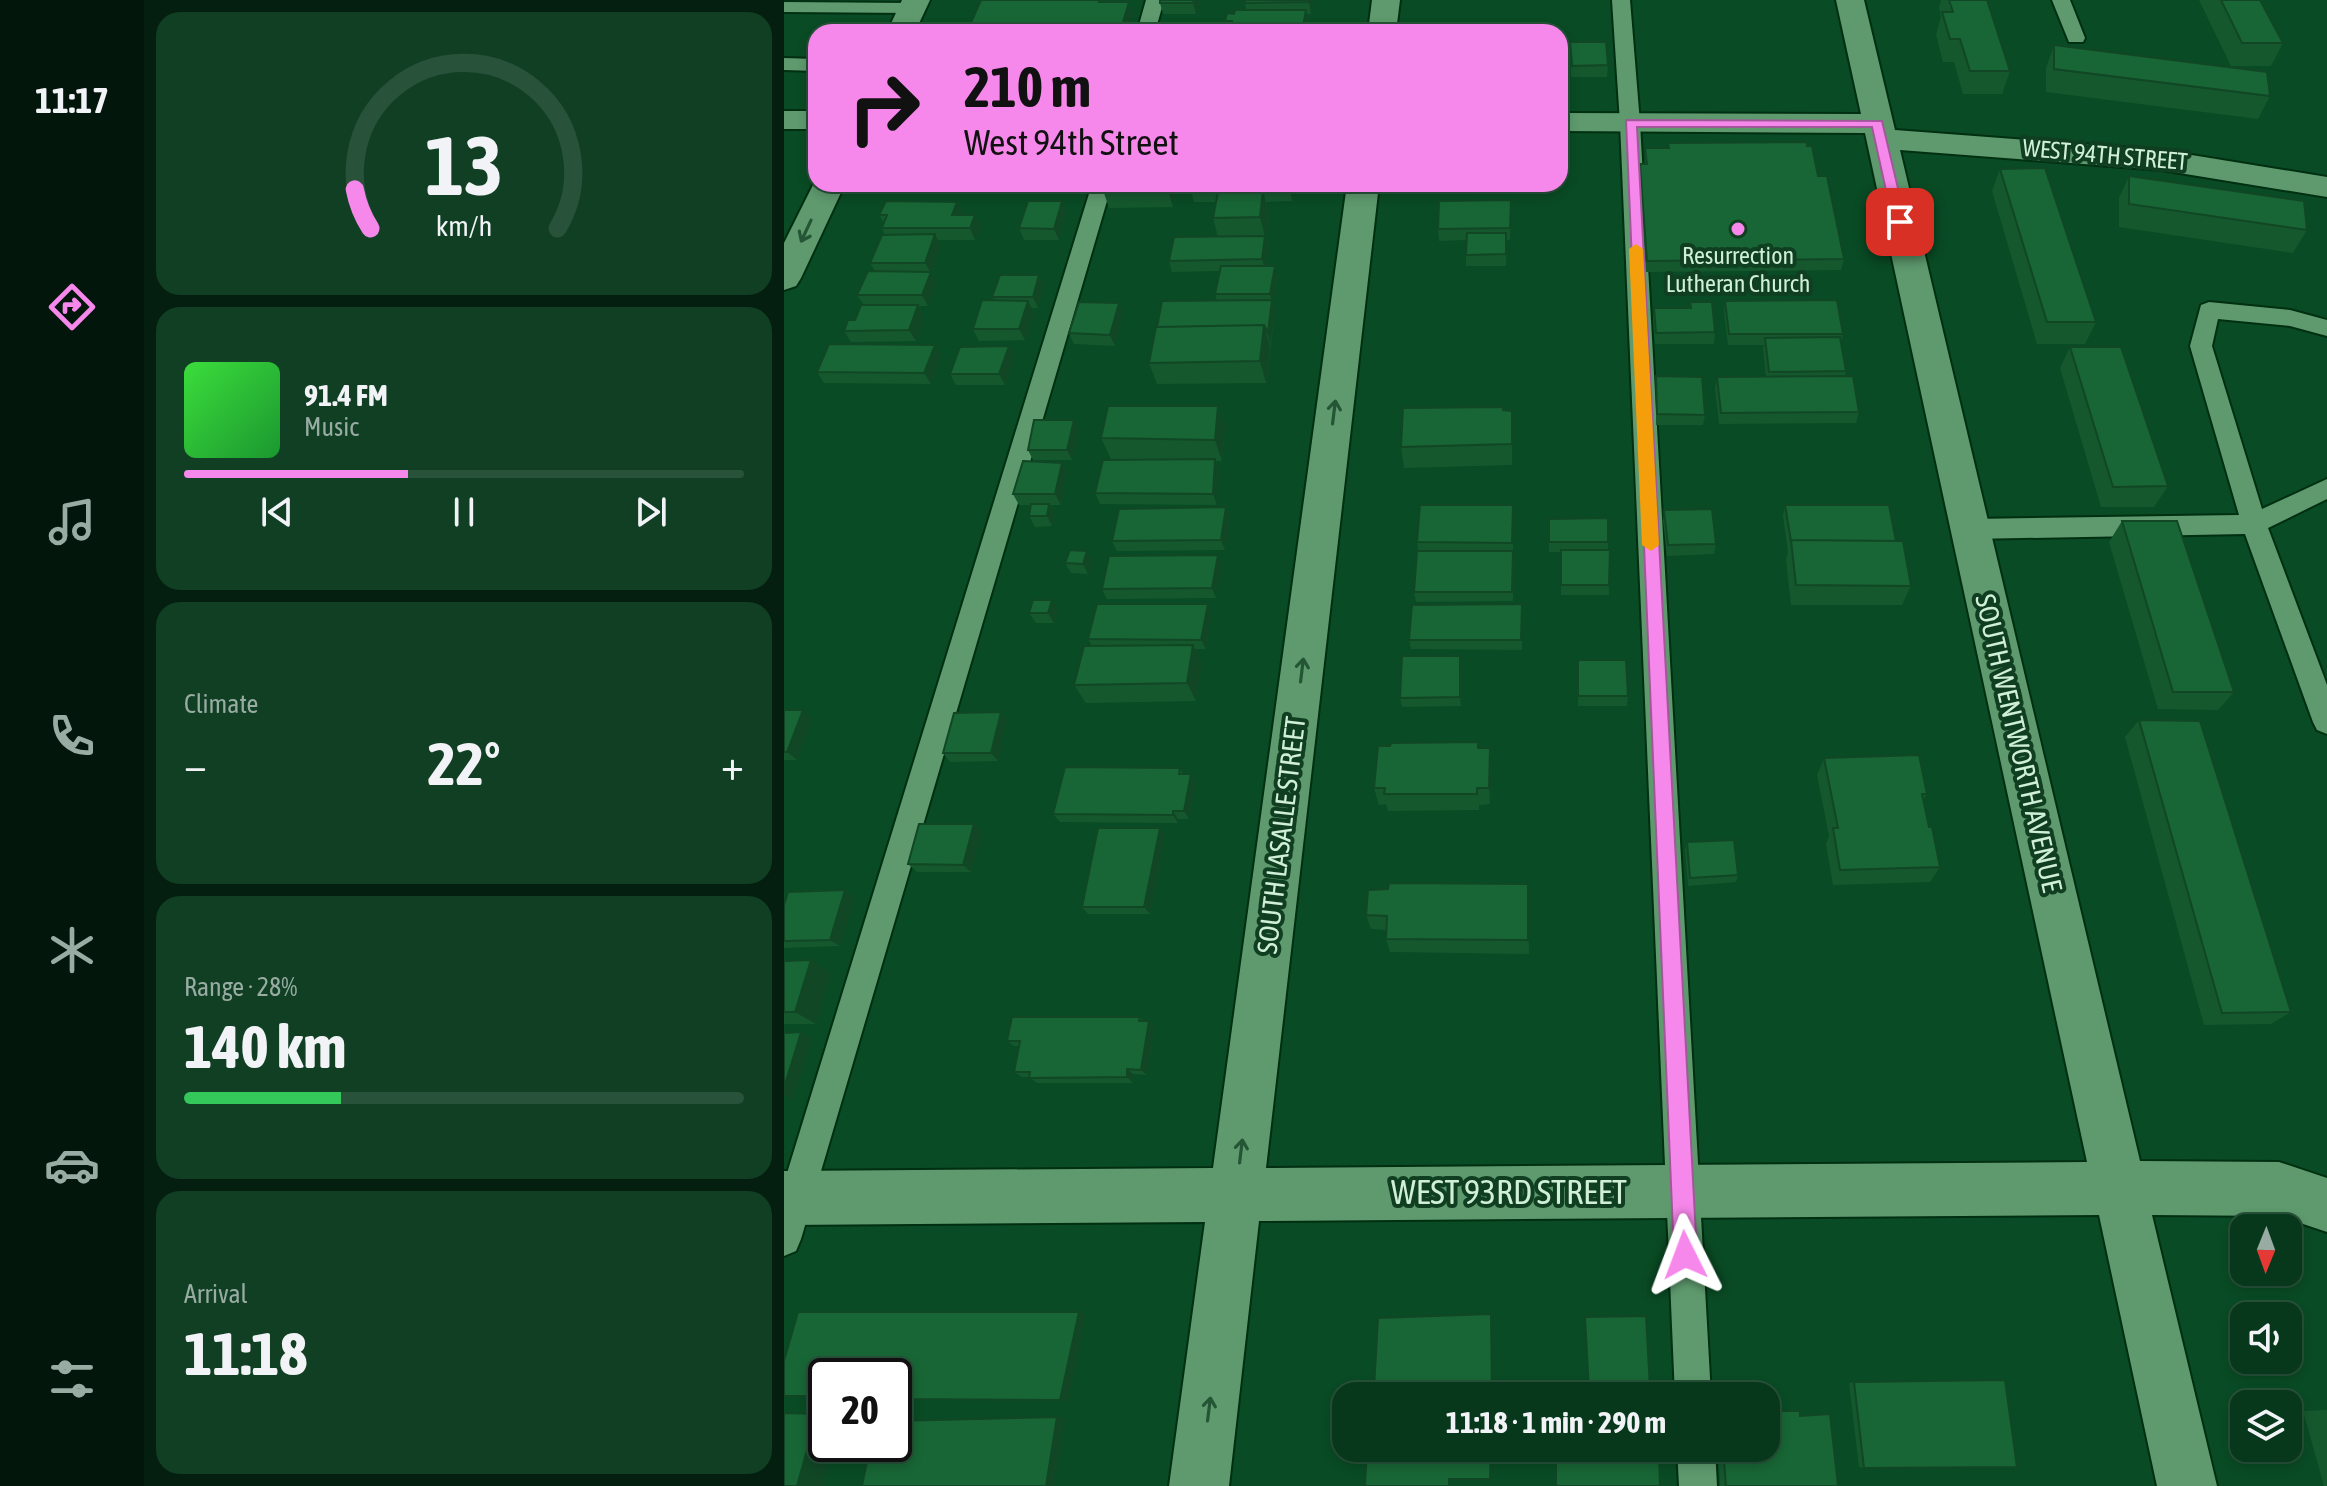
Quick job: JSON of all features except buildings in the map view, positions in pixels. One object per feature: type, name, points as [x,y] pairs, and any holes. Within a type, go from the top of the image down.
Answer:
[{"type":"street","points":[[1383,24],[1386,0]]},
{"type":"street","name":"SOUTH WENTWORTH AVENUE","points":[[1850,0],[2187,1486]]},
{"type":"street","points":[[784,120],[808,120]]},
{"type":"street","name":"WEST 94TH STREET","points":[[1568,122],[1879,132],[2093,151],[2250,171],[2327,187]]},
{"type":"street","points":[[784,278],[825,192]]},
{"type":"street","name":"SOUTH LASALLE STREET","points":[[1199,1486],[1362,192]]},
{"type":"street","name":"WEST 93RD STREET","points":[[788,1211],[1236,1194],[2120,1188],[2279,1189],[2327,1205]]},
{"type":"lane","points":[[1148,24],[1155,0]]},
{"type":"lane","points":[[1621,0],[1630,123],[1692,1382]]},
{"type":"lane","points":[[2061,0],[2076,38]]},
{"type":"lane","points":[[784,7],[910,13]]},
{"type":"lane","points":[[784,64],[808,65]]},
{"type":"lane","points":[[788,1211],[1100,192]]},
{"type":"lane","points":[[2327,328],[2290,318],[2209,310],[2201,346],[2254,524],[2327,722]]},
{"type":"lane","points":[[1971,529],[2254,524],[2327,488]]},
{"type":"lane","points":[[1697,1462],[1698,1486]]},
{"type":"slow traffic","points":[[1636,249],[1651,545]]},
{"type":"place","name":"Resurrection Lutheran Church","points":[[1738,229]]},
{"type":"route","points":[[1685,1255],[1630,123],[1877,124],[1900,222]]}]
